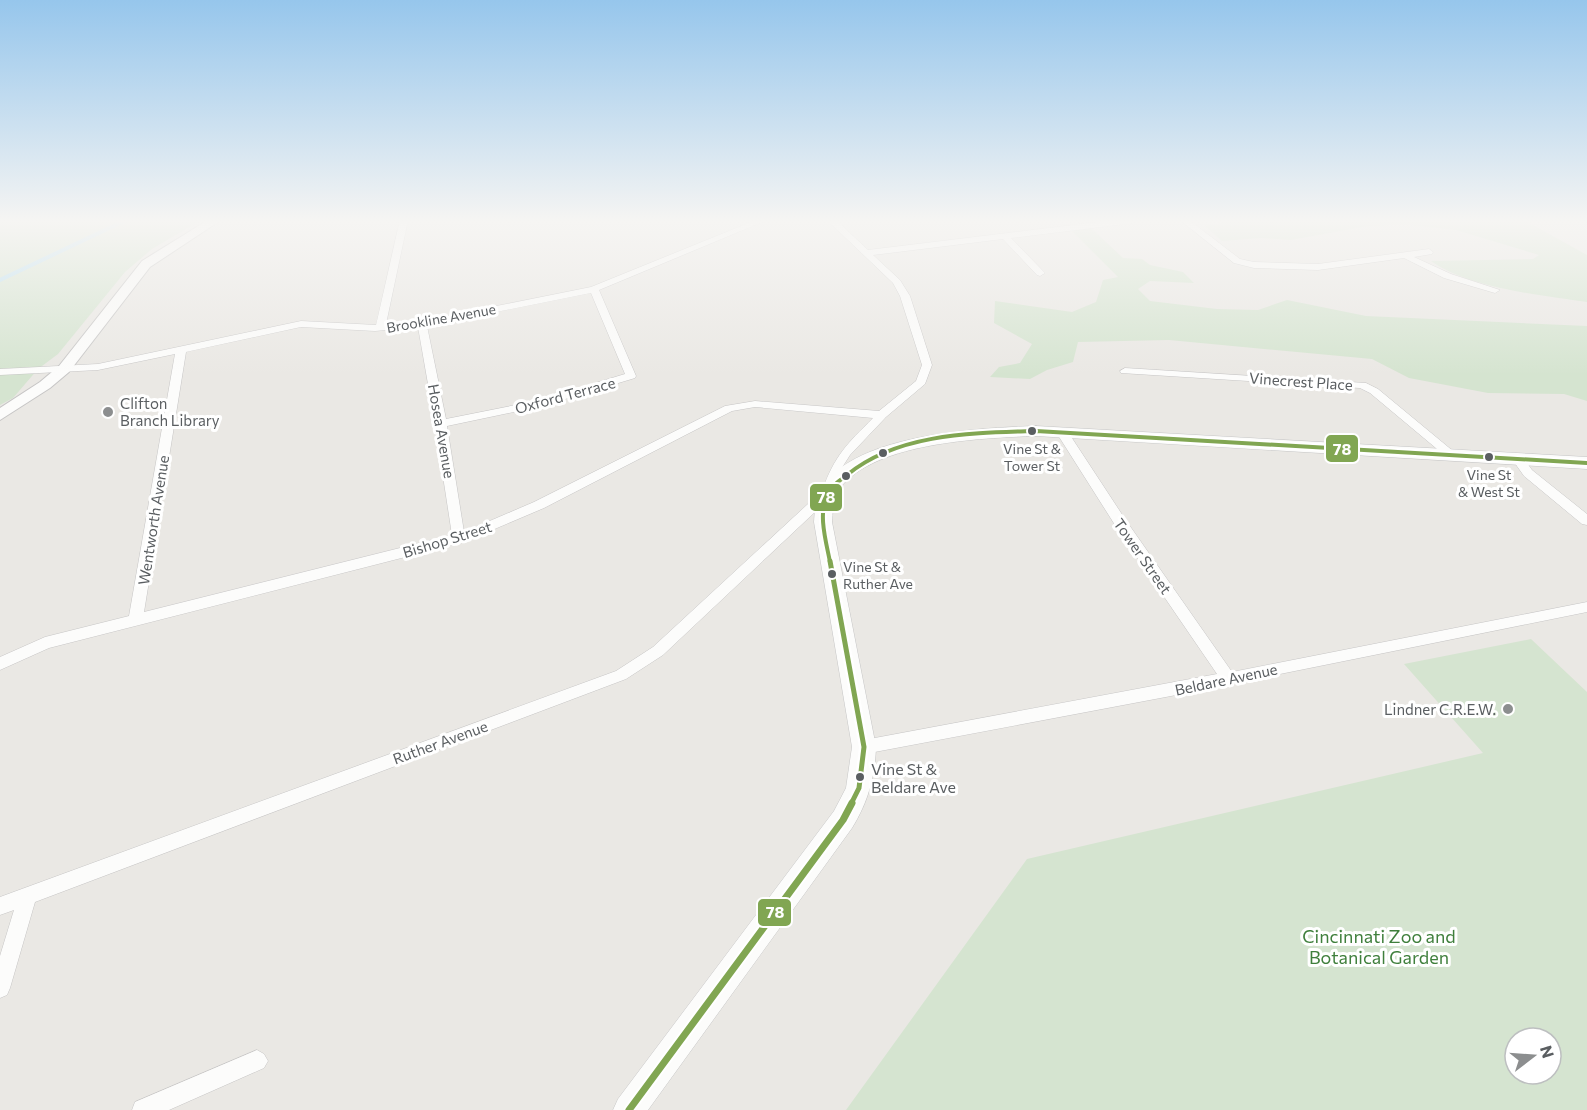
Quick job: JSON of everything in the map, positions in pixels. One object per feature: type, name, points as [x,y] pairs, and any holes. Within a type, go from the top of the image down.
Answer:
[{"type":"main road","points":[[629,1110],[825,842],[846,819],[858,793],[863,774],[864,747],[823,522],[828,493],[854,468],[871,459],[909,446],[952,437],[1000,432],[1062,432],[1587,463]]},
{"type":"street","points":[[0,415],[45,385],[64,369],[140,272]]},
{"type":"street","points":[[380,328],[392,272]]},
{"type":"street","name":"Brookline Avenue","points":[[0,372],[98,367],[301,324],[380,328],[422,324],[594,289],[637,272]]},
{"type":"street","points":[[828,493],[834,472],[845,453],[882,415],[921,382],[927,365],[905,296],[897,282],[886,272]]},
{"type":"street","points":[[1433,272],[1462,283],[1495,290]]},
{"type":"street","name":"Oxford Terrace","points":[[441,424],[538,404],[631,376],[594,289]]},
{"type":"street","name":"Hosea Avenue","points":[[422,324],[459,539]]},
{"type":"street","name":"Wentworth Avenue","points":[[136,619],[181,350]]},
{"type":"street","name":"Vinecrest Place","points":[[1125,371],[1362,385],[1374,391],[1453,456]]},
{"type":"street","name":"Bishop Street","points":[[0,664],[45,644],[136,619],[459,539],[539,505],[729,408],[754,404],[882,415]]},
{"type":"street","name":"Tower Street","points":[[1062,432],[1120,522],[1228,678]]},
{"type":"street","points":[[1518,459],[1528,473],[1587,521]]},
{"type":"street","name":"Ruther Avenue","points":[[0,906],[621,675],[658,651],[828,493]]},
{"type":"street","name":"Beldare Avenue","points":[[864,747],[1171,690],[1587,608]]},
{"type":"street","points":[[0,988],[28,896]]},
{"type":"street","points":[[143,1110],[257,1061]]},
{"type":"green space","points":[[0,272],[125,272],[58,354],[38,369],[13,398],[0,405]]},
{"type":"green space","points":[[1113,272],[1183,272],[1194,283],[1150,281],[1138,289],[1150,301],[1217,309],[1258,310],[1287,300],[1366,316],[1587,326],[1587,401],[1564,394],[1488,393],[1409,378],[1372,359],[1169,340],[1078,342],[1073,362],[1047,370],[1030,379],[990,377],[999,367],[1020,363],[1032,344],[994,323],[995,301],[1072,312],[1096,302],[1103,280],[1118,277]]},
{"type":"green space","points":[[1451,272],[1587,272],[1587,302],[1506,289]]},
{"type":"green space","name":"Cincinnati Zoo and Botanical Garden","points":[[1531,639],[1587,692],[1587,1110],[846,1110],[1027,859],[1483,753],[1404,664]]},
{"type":"waterway","points":[[0,280],[17,272]]},
{"type":"transit line","name":"78","points":[[629,1110],[843,820],[859,788],[864,747],[823,522],[828,493],[858,466],[880,454],[905,445],[986,433],[1036,431],[1587,463]]},
{"type":"place","name":"Clifton Branch Library","points":[[108,412]]},
{"type":"place","name":"Vine St & Tower St","points":[[1032,431]]},
{"type":"place","name":"Vine St & West St","points":[[1489,457]]},
{"type":"place","name":"Vine St & Ruther Ave","points":[[832,574]]},
{"type":"place","name":"Lindner C.R.E.W.","points":[[1508,709]]},
{"type":"place","name":"Vine St & Beldare Ave","points":[[860,777]]}]
